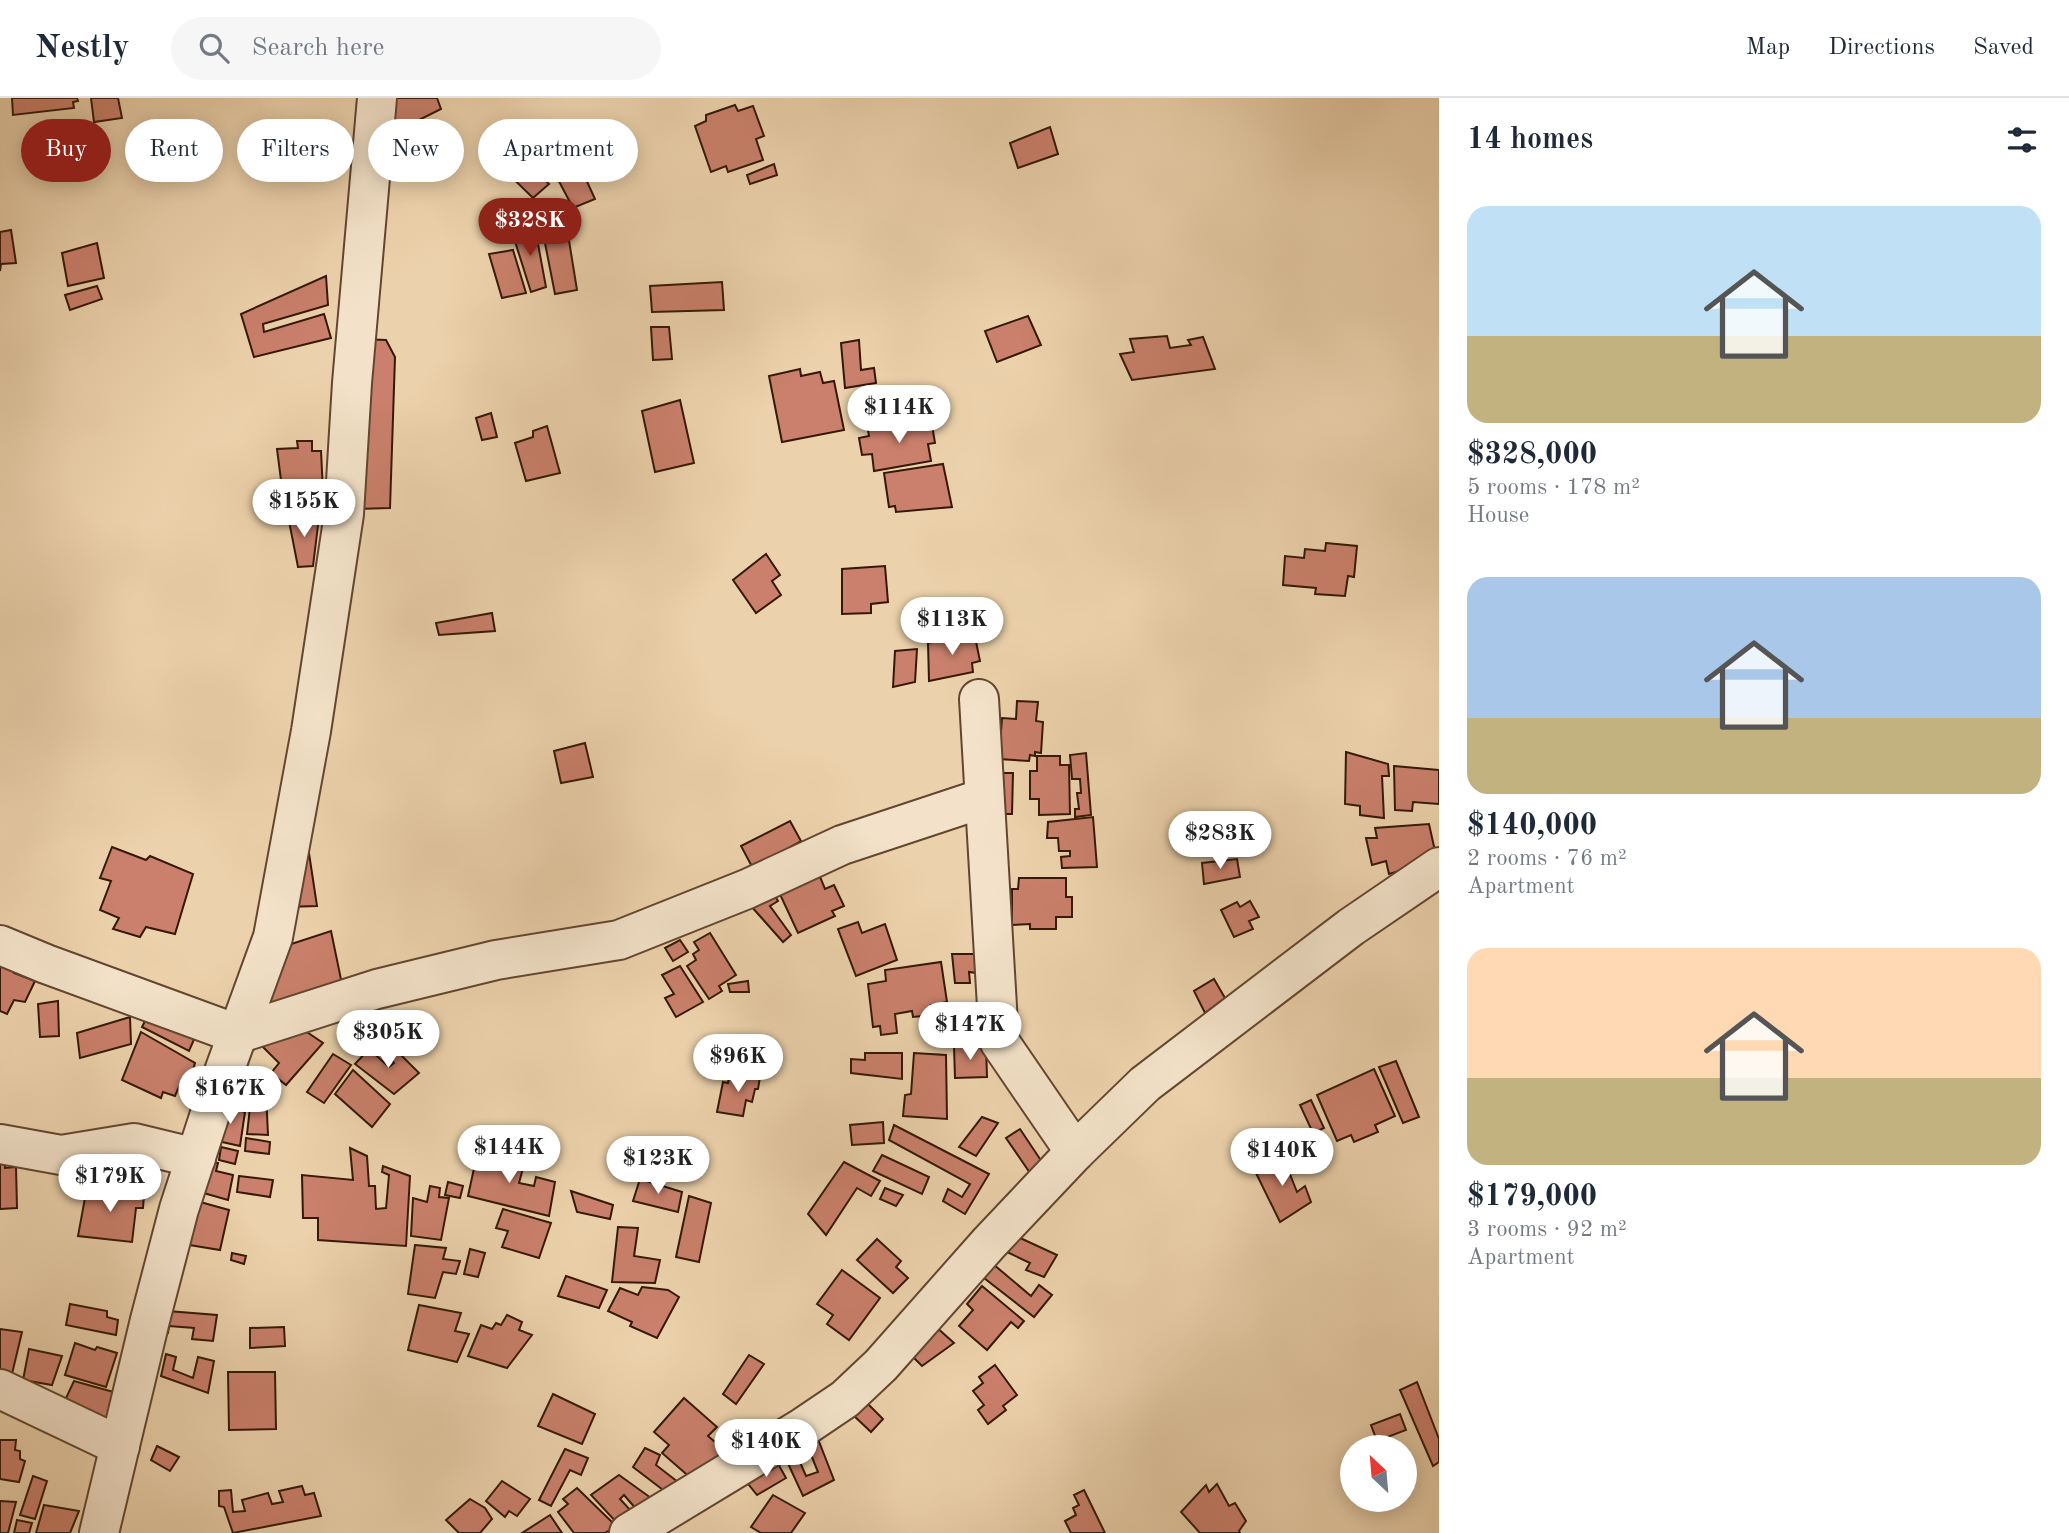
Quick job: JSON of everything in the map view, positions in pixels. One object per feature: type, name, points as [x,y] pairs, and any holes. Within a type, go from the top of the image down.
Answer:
[{"type":"street","points":[[99,1533],[179,1209],[237,1034],[273,937],[311,731],[344,514],[353,370],[377,98]]},
{"type":"street","points":[[979,699],[999,1041],[1075,1152]]},
{"type":"street","points":[[0,946],[237,1034],[377,989],[496,960],[619,940],[747,889],[842,845],[984,798]]},
{"type":"street","points":[[629,1533],[845,1399],[881,1364],[1075,1152],[1145,1084],[1351,927],[1439,867]]},
{"type":"street","points":[[0,1144],[61,1155],[134,1143],[196,1158]]},
{"type":"street","points":[[0,1389],[120,1446]]},
{"type":"building","points":[[12,98],[77,98],[78,101],[73,102],[74,108],[13,115]]},
{"type":"building","points":[[91,98],[118,98],[122,118],[94,119]]},
{"type":"building","points":[[385,98],[437,98],[441,109],[421,119],[382,119]]},
{"type":"building","points":[[735,105],[738,111],[753,106],[764,136],[756,139],[763,160],[728,172],[726,166],[711,172],[695,126],[706,121],[706,115]]},
{"type":"building","points":[[1050,127],[1058,154],[1018,168],[1010,143]]},
{"type":"building","points":[[774,164],[777,175],[750,184],[747,175]]},
{"type":"building","points":[[517,182],[549,184],[533,198]]},
{"type":"building","points":[[559,182],[587,182],[595,199],[573,208]]},
{"type":"building","points":[[566,222],[577,290],[555,294],[543,233]]},
{"type":"building","points":[[535,228],[546,287],[531,292],[512,232]]},
{"type":"building","points":[[11,230],[16,263],[1,264],[0,271],[0,232]]},
{"type":"building","points":[[97,243],[104,278],[68,286],[62,253]]},
{"type":"building","points":[[513,250],[526,293],[502,298],[489,254]]},
{"type":"building","points":[[326,276],[328,305],[263,324],[264,332],[324,314],[331,338],[254,357],[241,314]]},
{"type":"building","points":[[722,282],[724,310],[652,312],[650,286]]},
{"type":"building","points":[[97,286],[102,299],[70,310],[65,295]]},
{"type":"building","points":[[1028,316],[1041,345],[997,362],[985,331]]},
{"type":"building","points":[[651,327],[669,327],[672,359],[653,360]]},
{"type":"building","points":[[1167,336],[1170,348],[1191,345],[1188,340],[1203,337],[1215,369],[1132,380],[1120,354],[1134,352],[1130,339]]},
{"type":"building","points":[[360,339],[386,340],[395,357],[390,508],[356,509]]},
{"type":"building","points":[[859,340],[861,370],[874,368],[876,383],[845,388],[841,343]]},
{"type":"building","points":[[800,369],[801,376],[820,372],[823,383],[834,381],[844,430],[782,442],[769,376]]},
{"type":"building","points":[[680,400],[694,463],[655,472],[642,411]]},
{"type":"building","points":[[491,413],[497,437],[482,440],[476,418]]},
{"type":"building","points":[[931,419],[935,443],[928,444],[931,461],[874,471],[872,454],[862,455],[859,438],[869,436],[868,430]]},
{"type":"building","points":[[547,426],[560,473],[526,481],[515,443],[533,437],[533,431]]},
{"type":"building","points":[[297,441],[312,441],[312,451],[321,451],[323,491],[283,496],[277,449],[298,448]]},
{"type":"building","points":[[943,464],[952,507],[896,512],[895,506],[889,507],[884,473]]},
{"type":"building","points":[[288,516],[319,517],[313,566],[298,567]]},
{"type":"building","points":[[1326,543],[1357,546],[1354,577],[1348,576],[1345,596],[1315,594],[1316,588],[1283,585],[1285,556],[1304,558],[1305,549],[1325,551]]},
{"type":"building","points":[[766,554],[780,575],[772,581],[781,595],[756,613],[733,580]]},
{"type":"building","points":[[885,566],[888,602],[871,604],[871,613],[842,614],[842,569]]},
{"type":"building","points":[[492,613],[495,631],[439,635],[436,623]]},
{"type":"building","points":[[974,632],[980,661],[972,663],[973,672],[929,681],[928,643]]},
{"type":"building","points":[[917,649],[915,682],[893,687],[895,651]]},
{"type":"building","points":[[1017,701],[1038,702],[1036,721],[1043,722],[1041,753],[1030,755],[1029,761],[999,759],[1002,718],[1016,719]]},
{"type":"building","points":[[585,743],[593,777],[561,783],[554,751]]},
{"type":"building","points":[[1346,752],[1388,764],[1389,776],[1382,776],[1384,818],[1360,815],[1360,806],[1345,804]]},
{"type":"building","points":[[1086,753],[1091,815],[1075,817],[1075,809],[1079,809],[1077,793],[1081,793],[1080,779],[1072,779],[1070,755]]},
{"type":"building","points":[[1037,756],[1060,756],[1060,765],[1069,765],[1070,814],[1039,815],[1039,799],[1030,799],[1030,771],[1037,771]]},
{"type":"building","points":[[1394,766],[1439,770],[1439,804],[1413,802],[1412,811],[1395,810]]},
{"type":"building","points":[[993,773],[1013,773],[1012,814],[996,814]]},
{"type":"building","points":[[1093,817],[1097,867],[1062,868],[1061,857],[1070,856],[1070,851],[1059,851],[1058,838],[1047,838],[1048,822]]},
{"type":"building","points":[[790,821],[801,841],[787,849],[792,859],[757,876],[741,846]]},
{"type":"building","points":[[1429,824],[1437,860],[1389,874],[1386,861],[1372,865],[1366,838],[1377,838],[1375,828]]},
{"type":"building","points":[[307,840],[317,906],[285,907]]},
{"type":"building","points":[[112,847],[146,860],[150,856],[193,874],[175,934],[146,927],[140,937],[113,929],[119,918],[100,910],[111,881],[100,878]]},
{"type":"building","points":[[1237,859],[1240,877],[1204,884],[1202,863]]},
{"type":"building","points":[[818,872],[825,889],[834,885],[844,906],[832,911],[835,916],[798,933],[778,890]]},
{"type":"building","points":[[1019,878],[1066,878],[1066,897],[1072,897],[1072,917],[1056,917],[1056,929],[1030,929],[1030,924],[1012,925],[1012,889],[1018,889]]},
{"type":"building","points":[[770,888],[778,901],[770,906],[791,935],[783,942],[751,906]]},
{"type":"building","points":[[1250,901],[1259,917],[1249,921],[1253,929],[1234,937],[1221,910],[1237,902],[1240,907]]},
{"type":"building","points":[[858,922],[862,933],[885,924],[897,960],[856,976],[838,929]]},
{"type":"building","points":[[331,931],[343,989],[266,1013],[279,948]]},
{"type":"building","points":[[710,933],[736,975],[719,986],[722,991],[709,999],[687,966],[696,960],[693,954],[699,950],[694,942]]},
{"type":"building","points":[[680,940],[688,952],[673,961],[665,948]]},
{"type":"building","points":[[952,954],[985,954],[984,974],[969,972],[970,983],[955,983]]},
{"type":"building","points":[[0,961],[17,965],[14,973],[35,981],[25,1002],[14,1000],[7,1014],[0,1011]]},
{"type":"building","points":[[941,962],[947,1002],[931,1005],[932,1015],[913,1017],[912,1011],[895,1014],[897,1033],[881,1035],[880,1026],[873,1027],[868,984],[886,981],[885,970]]},
{"type":"building","points":[[680,966],[703,1002],[676,1017],[665,998],[674,994],[662,975]]},
{"type":"building","points":[[1214,979],[1225,998],[1205,1013],[1194,991]]},
{"type":"building","points":[[748,981],[749,992],[730,992],[728,984]]},
{"type":"building","points":[[58,1001],[59,1036],[40,1037],[38,1004]]},
{"type":"building","points":[[149,1013],[196,1035],[189,1051],[142,1027]]},
{"type":"building","points":[[130,1017],[131,1044],[80,1058],[77,1033]]},
{"type":"building","points":[[295,1024],[323,1043],[286,1085],[271,1073],[279,1063],[258,1042]]},
{"type":"building","points":[[141,1032],[195,1063],[189,1083],[181,1082],[175,1096],[163,1092],[161,1098],[122,1080]]},
{"type":"building","points":[[954,1046],[986,1046],[987,1077],[955,1078]]},
{"type":"building","points":[[369,1049],[389,1067],[394,1063],[388,1057],[396,1050],[419,1073],[394,1094],[355,1064]]},
{"type":"building","points":[[865,1053],[902,1053],[902,1079],[851,1073],[851,1059],[865,1060]]},
{"type":"building","points":[[914,1053],[946,1055],[947,1119],[903,1116],[905,1095],[911,1094]]},
{"type":"building","points":[[333,1054],[351,1065],[324,1103],[307,1092]]},
{"type":"building","points":[[1396,1061],[1419,1117],[1403,1123],[1379,1067]]},
{"type":"building","points":[[1374,1069],[1395,1116],[1375,1125],[1378,1132],[1354,1142],[1351,1135],[1337,1141],[1317,1095]]},
{"type":"building","points":[[353,1070],[390,1104],[372,1127],[335,1094]]},
{"type":"building","points":[[738,1072],[760,1077],[752,1102],[746,1100],[743,1116],[717,1112],[723,1082],[728,1083],[729,1077],[737,1078]]},
{"type":"building","points":[[252,1090],[266,1092],[268,1135],[247,1134]]},
{"type":"building","points":[[1311,1100],[1324,1128],[1313,1133],[1300,1105]]},
{"type":"building","points":[[222,1105],[245,1112],[240,1146],[213,1140]]},
{"type":"building","points":[[982,1117],[998,1123],[976,1156],[959,1147]]},
{"type":"building","points":[[883,1122],[884,1143],[852,1145],[850,1125]]},
{"type":"building","points":[[894,1125],[989,1174],[965,1214],[943,1201],[948,1189],[962,1197],[970,1184],[889,1140]]},
{"type":"building","points":[[1020,1129],[1042,1162],[1030,1173],[1006,1138]]},
{"type":"building","points":[[246,1138],[270,1142],[269,1154],[245,1151]]},
{"type":"building","points":[[221,1147],[238,1151],[235,1164],[219,1160]]},
{"type":"building","points":[[350,1148],[367,1156],[369,1186],[375,1186],[376,1209],[386,1208],[389,1175],[382,1172],[383,1166],[410,1176],[406,1246],[318,1240],[318,1218],[303,1218],[302,1175],[353,1180]]},
{"type":"building","points":[[478,1150],[508,1158],[506,1163],[523,1168],[519,1183],[534,1186],[536,1177],[555,1182],[549,1216],[468,1196]]},
{"type":"building","points":[[5,1152],[5,1168],[16,1167],[17,1208],[0,1209],[0,1153]]},
{"type":"building","points":[[1281,1152],[1297,1192],[1305,1186],[1311,1202],[1280,1222],[1255,1171]]},
{"type":"building","points":[[882,1155],[929,1177],[922,1194],[873,1171]]},
{"type":"building","points":[[204,1160],[218,1163],[216,1171],[233,1175],[228,1200],[193,1190]]},
{"type":"building","points":[[844,1162],[880,1181],[871,1196],[857,1188],[826,1235],[808,1214]]},
{"type":"building","points":[[239,1176],[273,1180],[270,1197],[237,1192]]},
{"type":"building","points":[[640,1179],[682,1192],[678,1212],[633,1201]]},
{"type":"building","points":[[448,1182],[463,1186],[460,1198],[445,1195]]},
{"type":"building","points":[[430,1186],[440,1188],[439,1197],[449,1198],[441,1240],[411,1236],[413,1198],[427,1202]]},
{"type":"building","points":[[87,1187],[144,1194],[143,1208],[136,1208],[132,1242],[78,1236]]},
{"type":"building","points":[[885,1188],[903,1195],[896,1206],[880,1199]]},
{"type":"building","points":[[571,1191],[613,1205],[610,1219],[577,1212]]},
{"type":"building","points":[[689,1196],[711,1203],[699,1262],[676,1257]]},
{"type":"building","points":[[193,1200],[229,1210],[220,1250],[183,1244]]},
{"type":"building","points":[[503,1209],[551,1223],[539,1258],[502,1247],[508,1231],[496,1228]]},
{"type":"building","points":[[618,1227],[638,1228],[634,1256],[660,1260],[655,1283],[612,1282]]},
{"type":"building","points":[[1018,1237],[1057,1255],[1044,1277],[1026,1270],[1030,1263],[1007,1252]]},
{"type":"building","points":[[877,1239],[901,1261],[896,1267],[908,1278],[893,1293],[857,1260]]},
{"type":"building","points":[[415,1245],[446,1248],[443,1259],[460,1261],[456,1274],[443,1272],[435,1298],[408,1294]]},
{"type":"building","points":[[470,1249],[485,1253],[478,1277],[464,1274]]},
{"type":"building","points":[[232,1253],[246,1256],[244,1264],[231,1260]]},
{"type":"building","points":[[993,1264],[1031,1296],[1039,1285],[1052,1295],[1034,1317],[984,1278]]},
{"type":"building","points":[[842,1270],[880,1298],[849,1340],[827,1324],[833,1315],[817,1304]]},
{"type":"building","points":[[566,1276],[607,1290],[599,1308],[558,1296]]},
{"type":"building","points":[[982,1286],[1024,1321],[1018,1328],[1011,1322],[987,1350],[959,1326],[973,1310],[967,1304]]},
{"type":"building","points":[[642,1287],[668,1290],[679,1297],[657,1338],[630,1326],[632,1322],[608,1311],[620,1288],[638,1295]]},
{"type":"building","points":[[70,1304],[107,1311],[107,1317],[118,1320],[116,1335],[66,1325]]},
{"type":"building","points":[[419,1305],[461,1313],[455,1331],[469,1334],[457,1362],[408,1350]]},
{"type":"building","points":[[155,1310],[217,1315],[213,1341],[192,1339],[194,1328],[169,1326],[168,1333],[151,1331]]},
{"type":"building","points":[[507,1315],[522,1322],[519,1330],[532,1335],[507,1368],[468,1356],[481,1325],[492,1329],[496,1323],[501,1325]]},
{"type":"building","points":[[935,1326],[954,1343],[922,1366],[911,1355]]},
{"type":"building","points":[[284,1327],[285,1346],[250,1348],[250,1328]]},
{"type":"building","points":[[0,1329],[22,1332],[11,1378],[0,1376]]},
{"type":"building","points":[[75,1343],[95,1350],[97,1347],[117,1353],[106,1387],[65,1375]]},
{"type":"building","points":[[29,1349],[62,1356],[52,1385],[23,1380]]},
{"type":"building","points":[[166,1354],[176,1357],[173,1370],[193,1378],[198,1357],[214,1361],[208,1393],[161,1376]]},
{"type":"building","points":[[749,1355],[764,1364],[736,1404],[723,1394]]},
{"type":"building","points":[[995,1365],[1017,1395],[1003,1406],[1006,1410],[988,1424],[978,1410],[984,1405],[973,1391],[983,1383],[979,1377]]},
{"type":"building","points":[[228,1372],[275,1372],[276,1429],[229,1430]]},
{"type":"building","points":[[74,1381],[117,1393],[107,1438],[60,1411]]},
{"type":"building","points":[[1417,1382],[1439,1439],[1439,1462],[1433,1466],[1400,1390]]},
{"type":"building","points":[[553,1394],[595,1414],[582,1444],[538,1426]]},
{"type":"building","points":[[861,1397],[883,1419],[871,1432],[852,1414]]},
{"type":"building","points":[[684,1398],[717,1427],[708,1436],[728,1453],[700,1486],[662,1453],[669,1445],[654,1432]]},
{"type":"building","points":[[1400,1414],[1406,1430],[1393,1435],[1375,1435],[1371,1425]]},
{"type":"building","points":[[818,1439],[834,1480],[803,1496],[785,1457],[796,1453],[806,1476],[818,1472],[807,1445]]},
{"type":"building","points":[[0,1440],[16,1440],[15,1450],[20,1451],[20,1459],[25,1461],[19,1482],[0,1479]]},
{"type":"building","points":[[157,1446],[179,1457],[170,1471],[151,1460]]},
{"type":"building","points":[[645,1448],[660,1455],[656,1465],[678,1482],[667,1493],[633,1467]]},
{"type":"building","points":[[565,1449],[588,1458],[581,1475],[570,1470],[551,1506],[539,1500]]},
{"type":"building","points":[[777,1462],[786,1478],[757,1495],[745,1480]]},
{"type":"building","points":[[619,1475],[651,1498],[637,1510],[624,1495],[620,1499],[633,1513],[618,1524],[591,1495]]},
{"type":"building","points":[[33,1476],[47,1481],[35,1519],[20,1515]]},
{"type":"building","points":[[502,1481],[530,1499],[517,1516],[509,1511],[505,1517],[486,1501]]},
{"type":"building","points":[[1217,1484],[1229,1506],[1235,1503],[1246,1521],[1240,1533],[1200,1533],[1181,1512],[1206,1485],[1209,1492]]},
{"type":"building","points":[[302,1486],[305,1495],[314,1493],[321,1516],[233,1533],[224,1507],[219,1506],[219,1491],[231,1490],[233,1512],[245,1511],[242,1500],[268,1493],[272,1504],[283,1502],[279,1491]]},
{"type":"building","points":[[577,1488],[616,1526],[605,1533],[574,1533],[558,1512],[568,1504],[563,1499]]},
{"type":"building","points":[[1084,1490],[1105,1533],[1071,1533],[1065,1521],[1076,1515],[1073,1508],[1079,1505],[1074,1495]]},
{"type":"building","points":[[773,1495],[805,1513],[791,1533],[761,1533],[751,1527]]},
{"type":"building","points":[[470,1499],[485,1508],[492,1519],[480,1533],[459,1533],[446,1520]]},
{"type":"building","points":[[0,1501],[16,1502],[8,1533],[0,1533]]},
{"type":"building","points":[[44,1505],[79,1511],[70,1533],[36,1533]]},
{"type":"building","points":[[550,1515],[562,1533],[522,1533]]},
{"type":"building","points":[[17,1520],[32,1523],[29,1533],[14,1533]]}]
